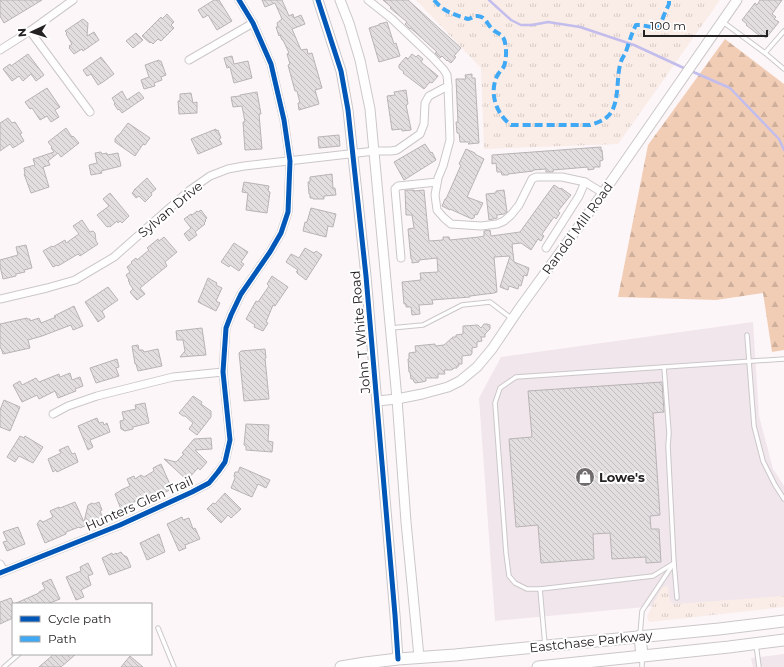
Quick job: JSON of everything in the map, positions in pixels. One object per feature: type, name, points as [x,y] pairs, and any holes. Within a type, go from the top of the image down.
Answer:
[{"type":"main road","name":"Eastchase Parkway","points":[[398,663],[419,662],[455,655],[784,621]]},
{"type":"main road","points":[[640,636],[642,662]]},
{"type":"main road","name":"Eastchase Parkway","points":[[538,667],[642,662],[784,640]]},
{"type":"main road","points":[[341,667],[365,663],[398,663]]},
{"type":"street","points":[[0,50],[30,31],[73,0]]},
{"type":"street","name":"Hunters Glen Trail","points":[[2,572],[120,525],[192,492],[209,483],[225,462],[230,440],[223,372],[226,328],[241,294],[270,252],[281,233],[288,212],[290,161],[284,120],[271,64],[253,23],[239,0]]},
{"type":"street","name":"John T White Road","points":[[318,0],[341,71],[348,110],[366,276],[398,663]]},
{"type":"street","points":[[340,0],[349,23],[360,60],[370,109],[391,328],[406,522],[419,662]]},
{"type":"street","points":[[368,0],[392,19],[432,57],[447,75],[450,140],[438,178],[435,195],[437,210],[451,224],[481,226],[497,224],[504,221],[519,205],[532,179],[536,177],[562,177],[585,182],[604,193]]},
{"type":"street","name":"Randol Mill Road","points":[[377,401],[397,399],[448,387],[460,381],[477,367],[492,350],[512,319],[604,193],[737,0]]},
{"type":"street","points":[[189,60],[253,23]]},
{"type":"street","points":[[30,31],[90,112]]},
{"type":"street","name":"Sylvan Drive","points":[[0,299],[74,280],[114,257],[190,190],[210,176],[228,169],[397,150],[420,134],[424,124],[425,103],[429,96],[448,86]]},
{"type":"street","points":[[401,258],[395,189],[398,186],[437,182]]},
{"type":"street","points":[[546,248],[579,196],[585,182]]},
{"type":"street","points":[[53,414],[68,406],[104,394],[172,377],[223,372]]},
{"type":"street","points":[[0,564],[2,572]]},
{"type":"lane","points":[[722,22],[765,53],[784,69]]},
{"type":"lane","points":[[765,53],[784,31]]},
{"type":"lane","points":[[391,328],[423,325],[462,305],[490,302],[512,319]]},
{"type":"lane","points":[[747,335],[751,361],[754,426],[758,444],[763,461],[784,499]]},
{"type":"lane","points":[[674,563],[653,576],[540,589],[527,590],[516,583],[509,576],[495,403],[500,388],[516,378],[784,359]]},
{"type":"lane","points":[[664,367],[669,433],[668,446],[677,598]]},
{"type":"lane","points":[[640,636],[642,611],[674,563]]},
{"type":"lane","points":[[540,589],[545,646]]},
{"type":"lane","points":[[158,628],[174,667]]},
{"type":"lane","points":[[756,644],[759,667]]},
{"type":"lane","points":[[4,667],[18,655]]},
{"type":"shaded area","points":[[753,322],[759,416],[773,469],[784,486],[784,602],[666,605],[495,621],[479,398],[501,357]]},
{"type":"shaded area","points":[[784,654],[784,667],[753,667],[751,658]]},
{"type":"green space","points":[[416,0],[720,0],[618,144],[484,149],[481,68]]},
{"type":"green space","points":[[725,39],[784,84],[784,350],[772,352],[763,293],[716,300],[618,297],[648,145]]},
{"type":"green space","points":[[668,586],[671,602],[675,604],[784,596],[784,607],[650,622],[647,616],[662,588]]},
{"type":"building","points":[[0,0],[42,0],[4,23],[0,16]]},
{"type":"building","points":[[214,0],[219,0],[232,21],[217,30],[208,15],[203,18],[198,10]]},
{"type":"building","points":[[262,0],[282,0],[289,16],[293,14],[294,18],[301,15],[305,24],[292,29],[301,50],[307,49],[308,54],[312,53],[322,88],[315,90],[319,104],[299,110],[298,103],[300,103],[288,65],[290,64],[287,54],[289,53],[283,40],[280,35],[279,36],[276,27],[278,27],[277,23],[282,19],[275,3],[265,7]]},
{"type":"building","points":[[383,0],[408,0],[461,48],[454,56],[456,57],[451,63],[442,56],[440,58],[435,53],[437,52],[410,29],[405,24],[407,22]]},
{"type":"building","points":[[760,0],[782,0],[772,14],[776,17],[774,19],[779,22],[766,38],[761,34],[760,36],[742,20],[755,3],[757,5]]},
{"type":"building","points":[[167,14],[174,22],[171,25],[174,28],[161,41],[158,39],[153,44],[151,42],[150,43],[142,36],[161,17],[162,19]]},
{"type":"building","points":[[83,19],[88,23],[87,36],[94,32],[99,40],[83,51],[82,49],[74,54],[69,48],[72,44],[65,31]]},
{"type":"building","points":[[387,22],[394,44],[396,43],[400,56],[379,62],[369,28]]},
{"type":"building","points":[[136,33],[143,40],[133,48],[126,41]]},
{"type":"building","points":[[28,54],[44,75],[36,81],[31,74],[23,81],[19,76],[12,81],[3,69],[10,64],[11,66]]},
{"type":"building","points":[[412,54],[416,57],[418,55],[423,59],[421,62],[438,76],[424,89],[403,73],[404,72],[399,68],[399,65],[406,57],[408,59]]},
{"type":"building","points":[[232,56],[234,64],[248,61],[252,78],[234,83],[230,67],[227,68],[224,58]]},
{"type":"building","points":[[101,57],[114,74],[98,85],[91,74],[87,76],[83,70]]},
{"type":"building","points":[[159,60],[161,61],[166,75],[161,77],[162,80],[154,83],[155,86],[144,89],[141,80],[149,77],[145,65]]},
{"type":"building","points":[[472,74],[472,78],[475,78],[479,143],[468,144],[470,142],[460,142],[459,133],[457,133],[456,122],[458,122],[456,79],[466,79],[465,75]]},
{"type":"building","points":[[47,88],[60,107],[55,110],[59,117],[51,122],[47,116],[40,120],[32,108],[30,109],[25,102]]},
{"type":"building","points":[[406,90],[408,104],[406,105],[411,130],[392,130],[387,96],[395,95],[394,92]]},
{"type":"building","points":[[122,91],[127,100],[139,92],[144,98],[122,113],[114,104],[115,103],[112,98]]},
{"type":"building","points":[[257,92],[261,114],[259,114],[262,149],[245,150],[243,122],[245,122],[242,106],[233,107],[231,97]]},
{"type":"building","points":[[191,93],[193,103],[197,102],[197,113],[179,114],[178,101],[180,101],[180,94]]},
{"type":"building","points":[[8,118],[12,123],[15,122],[22,133],[20,134],[24,141],[13,148],[10,144],[0,151],[0,123]]},
{"type":"building","points":[[128,123],[150,138],[145,145],[143,144],[135,156],[115,142],[115,139]]},
{"type":"building","points":[[66,128],[72,137],[73,136],[79,143],[61,157],[58,153],[48,161],[50,165],[43,167],[49,187],[31,193],[24,174],[24,168],[35,165],[33,159],[54,152],[48,142]]},
{"type":"building","points":[[216,129],[216,131],[218,130],[221,138],[219,139],[222,144],[198,154],[191,139]]},
{"type":"building","points":[[339,135],[340,146],[319,148],[318,137]]},
{"type":"building","points":[[425,144],[431,153],[432,152],[436,160],[404,180],[394,162]]},
{"type":"building","points":[[601,147],[603,160],[600,161],[600,167],[594,167],[594,169],[588,170],[588,167],[546,172],[546,169],[502,175],[501,172],[497,172],[496,163],[492,164],[492,155]]},
{"type":"building","points":[[466,149],[484,159],[467,197],[483,203],[477,215],[475,214],[474,218],[472,219],[442,206],[461,165],[459,164]]},
{"type":"building","points":[[101,152],[102,154],[107,153],[107,155],[118,153],[121,166],[101,171],[102,173],[91,175],[89,165],[97,163],[95,153]]},
{"type":"building","points":[[332,174],[333,188],[335,188],[336,195],[324,196],[324,199],[310,198],[308,182],[310,182],[310,177]]},
{"type":"building","points":[[147,178],[156,189],[151,193],[152,195],[145,202],[139,196],[136,198],[132,193]]},
{"type":"building","points":[[244,182],[269,186],[268,191],[270,192],[267,213],[246,210],[248,193],[242,192]]},
{"type":"building","points":[[554,185],[571,195],[558,211],[560,213],[556,219],[554,217],[542,234],[544,236],[541,241],[538,239],[531,250],[521,243],[512,244],[514,262],[529,268],[527,276],[524,275],[521,286],[519,285],[518,289],[509,286],[508,290],[500,287],[510,256],[494,257],[497,292],[470,297],[432,300],[433,304],[419,305],[420,314],[412,315],[411,307],[406,307],[406,304],[404,304],[402,282],[421,280],[420,273],[438,272],[437,258],[419,260],[419,262],[412,263],[408,229],[414,228],[412,215],[406,215],[405,190],[424,190],[429,241],[443,240],[443,237],[449,237],[450,240],[479,237],[484,236],[484,231],[490,230],[491,236],[520,232]]},
{"type":"building","points":[[504,190],[507,212],[497,215],[497,218],[489,220],[486,194]]},
{"type":"building","points":[[110,193],[129,216],[122,223],[120,221],[118,223],[117,221],[110,227],[107,227],[97,215],[109,206],[103,199]]},
{"type":"building","points":[[311,208],[336,214],[333,227],[328,226],[326,237],[303,231]]},
{"type":"building","points":[[201,210],[207,218],[204,223],[205,224],[195,232],[197,235],[189,241],[184,234],[191,228],[184,219]]},
{"type":"building","points":[[82,220],[90,232],[93,231],[95,233],[98,244],[80,256],[78,254],[58,266],[53,267],[43,251],[65,240],[66,243],[79,234],[73,226]]},
{"type":"building","points":[[164,237],[177,252],[165,262],[167,266],[140,288],[145,294],[137,300],[130,292],[133,289],[126,275],[130,272],[127,267],[136,258],[137,260],[149,250],[147,248],[158,239],[159,241]]},
{"type":"building","points":[[234,243],[248,252],[241,262],[244,264],[239,271],[230,265],[229,267],[221,262]]},
{"type":"building","points":[[26,245],[32,268],[24,270],[25,272],[16,274],[16,276],[3,279],[0,260],[18,255],[16,247]]},
{"type":"building","points":[[305,248],[314,253],[316,251],[322,255],[306,280],[297,273],[298,272],[296,272],[298,270],[286,262],[291,254],[299,258]]},
{"type":"building","points":[[272,276],[288,287],[275,306],[273,305],[266,322],[268,323],[263,331],[254,327],[255,325],[246,319],[256,301],[258,302],[269,286],[267,284]]},
{"type":"building","points":[[208,278],[222,288],[216,301],[220,303],[216,311],[198,302]]},
{"type":"building","points":[[108,287],[118,300],[102,311],[105,317],[98,322],[85,302]]},
{"type":"building","points":[[74,306],[83,326],[73,330],[71,325],[28,340],[30,348],[3,354],[0,348],[0,324],[27,318],[30,319],[30,321],[39,318],[41,323],[56,317],[54,316]]},
{"type":"building","points":[[484,324],[490,325],[490,329],[485,334],[485,337],[481,337],[482,341],[477,342],[477,347],[472,348],[471,355],[462,356],[462,364],[458,364],[459,366],[457,366],[457,368],[452,370],[444,370],[445,374],[438,374],[438,378],[426,378],[426,381],[422,382],[415,383],[413,379],[411,379],[408,359],[409,353],[416,352],[415,346],[435,344],[435,346],[444,345],[453,337],[456,337],[456,335],[463,334],[463,326],[478,325],[481,328]]},
{"type":"building","points":[[202,328],[206,355],[180,357],[185,351],[183,340],[177,340],[176,331]]},
{"type":"building","points":[[138,345],[139,350],[143,350],[144,352],[158,349],[162,366],[138,371],[135,364],[132,346]]},
{"type":"building","points":[[265,349],[269,399],[244,401],[239,353],[241,351]]},
{"type":"building","points":[[117,359],[119,367],[116,368],[119,376],[96,383],[90,368]]},
{"type":"building","points":[[70,373],[72,380],[80,377],[83,386],[75,389],[76,391],[58,398],[55,391],[39,399],[37,395],[22,402],[13,385],[20,381],[22,385],[36,378],[39,382],[59,374],[60,377]]},
{"type":"building","name":"Lowe's","points":[[662,382],[664,412],[653,413],[660,515],[650,516],[651,529],[659,529],[661,562],[646,563],[646,557],[612,559],[610,533],[593,534],[594,559],[541,563],[538,525],[516,527],[509,439],[532,437],[528,391]]},
{"type":"building","points":[[193,396],[211,411],[211,417],[197,435],[189,429],[193,423],[179,413]]},
{"type":"building","points":[[4,400],[20,407],[10,431],[0,427],[0,410]]},
{"type":"building","points":[[145,403],[149,423],[133,427],[133,429],[125,431],[121,429],[120,421],[124,420],[122,412],[136,409],[135,405]]},
{"type":"building","points":[[97,418],[99,423],[103,422],[104,425],[107,423],[110,432],[90,440],[93,447],[88,450],[78,426]]},
{"type":"building","points":[[246,424],[269,425],[268,441],[273,442],[272,452],[246,450],[246,446],[244,445]]},
{"type":"building","points":[[20,436],[24,438],[25,436],[43,447],[33,463],[19,456],[15,462],[7,457]]},
{"type":"building","points":[[211,438],[212,449],[195,450],[207,462],[200,470],[198,468],[187,480],[164,459],[176,462],[184,454],[182,453],[194,439]]},
{"type":"building","points":[[68,446],[72,454],[75,453],[78,462],[57,472],[56,470],[53,472],[48,459],[61,453],[59,450]]},
{"type":"building","points":[[161,464],[172,489],[151,499],[149,496],[129,504],[131,508],[122,512],[115,494],[130,486],[127,479],[134,476],[135,479],[141,475],[144,477],[154,471],[153,468]]},
{"type":"building","points":[[240,467],[270,480],[266,488],[258,484],[252,497],[231,488],[235,478],[235,472],[238,472]]},
{"type":"building","points":[[225,493],[241,509],[231,518],[228,515],[221,523],[207,509],[213,503],[215,504]]},
{"type":"building","points":[[75,502],[84,522],[88,505],[99,502],[102,510],[100,511],[104,520],[66,532],[66,534],[45,543],[37,524],[40,520],[43,522],[53,517],[50,511]]},
{"type":"building","points":[[182,517],[183,520],[189,518],[193,529],[195,528],[200,539],[185,545],[186,548],[179,551],[167,524]]},
{"type":"building","points":[[18,527],[25,544],[7,551],[3,542],[7,541],[3,532]]},
{"type":"building","points":[[159,534],[165,552],[147,560],[140,543]]},
{"type":"building","points":[[121,552],[127,557],[131,567],[109,575],[102,558],[112,553],[113,555]]},
{"type":"building","points":[[88,563],[93,574],[88,576],[91,585],[81,590],[84,597],[76,600],[66,577],[81,571],[80,567]]},
{"type":"building","points":[[51,579],[60,599],[50,603],[16,603],[45,589],[42,583]]},
{"type":"building","points":[[11,598],[13,603],[12,618],[0,624],[0,602]]},
{"type":"building","points":[[53,655],[75,655],[61,667],[39,667]]},
{"type":"building","points":[[130,656],[143,667],[121,667]]},
{"type":"waterway","points":[[489,0],[511,20],[521,25],[532,25],[548,22],[580,27],[634,45],[686,69]]},
{"type":"waterway","points":[[691,71],[730,88],[779,139],[784,150]]},
{"type":"marked path","points":[[434,0],[445,10],[458,16],[468,19],[475,16],[482,17],[492,29],[504,38],[506,46],[506,59],[497,76],[494,96],[495,103],[501,115],[511,125],[590,125],[605,118],[614,106],[620,63],[636,25],[658,28],[669,4],[669,0]]},
{"type":"cycle path","points":[[0,573],[120,525],[192,492],[209,483],[225,462],[230,440],[223,372],[226,328],[241,294],[270,252],[281,233],[288,212],[290,161],[284,120],[271,64],[253,23],[239,0]]},
{"type":"cycle path","points":[[318,0],[341,71],[348,110],[366,276],[398,659]]},
{"type":"place","name":"Lowe's","points":[[585,477]]}]
